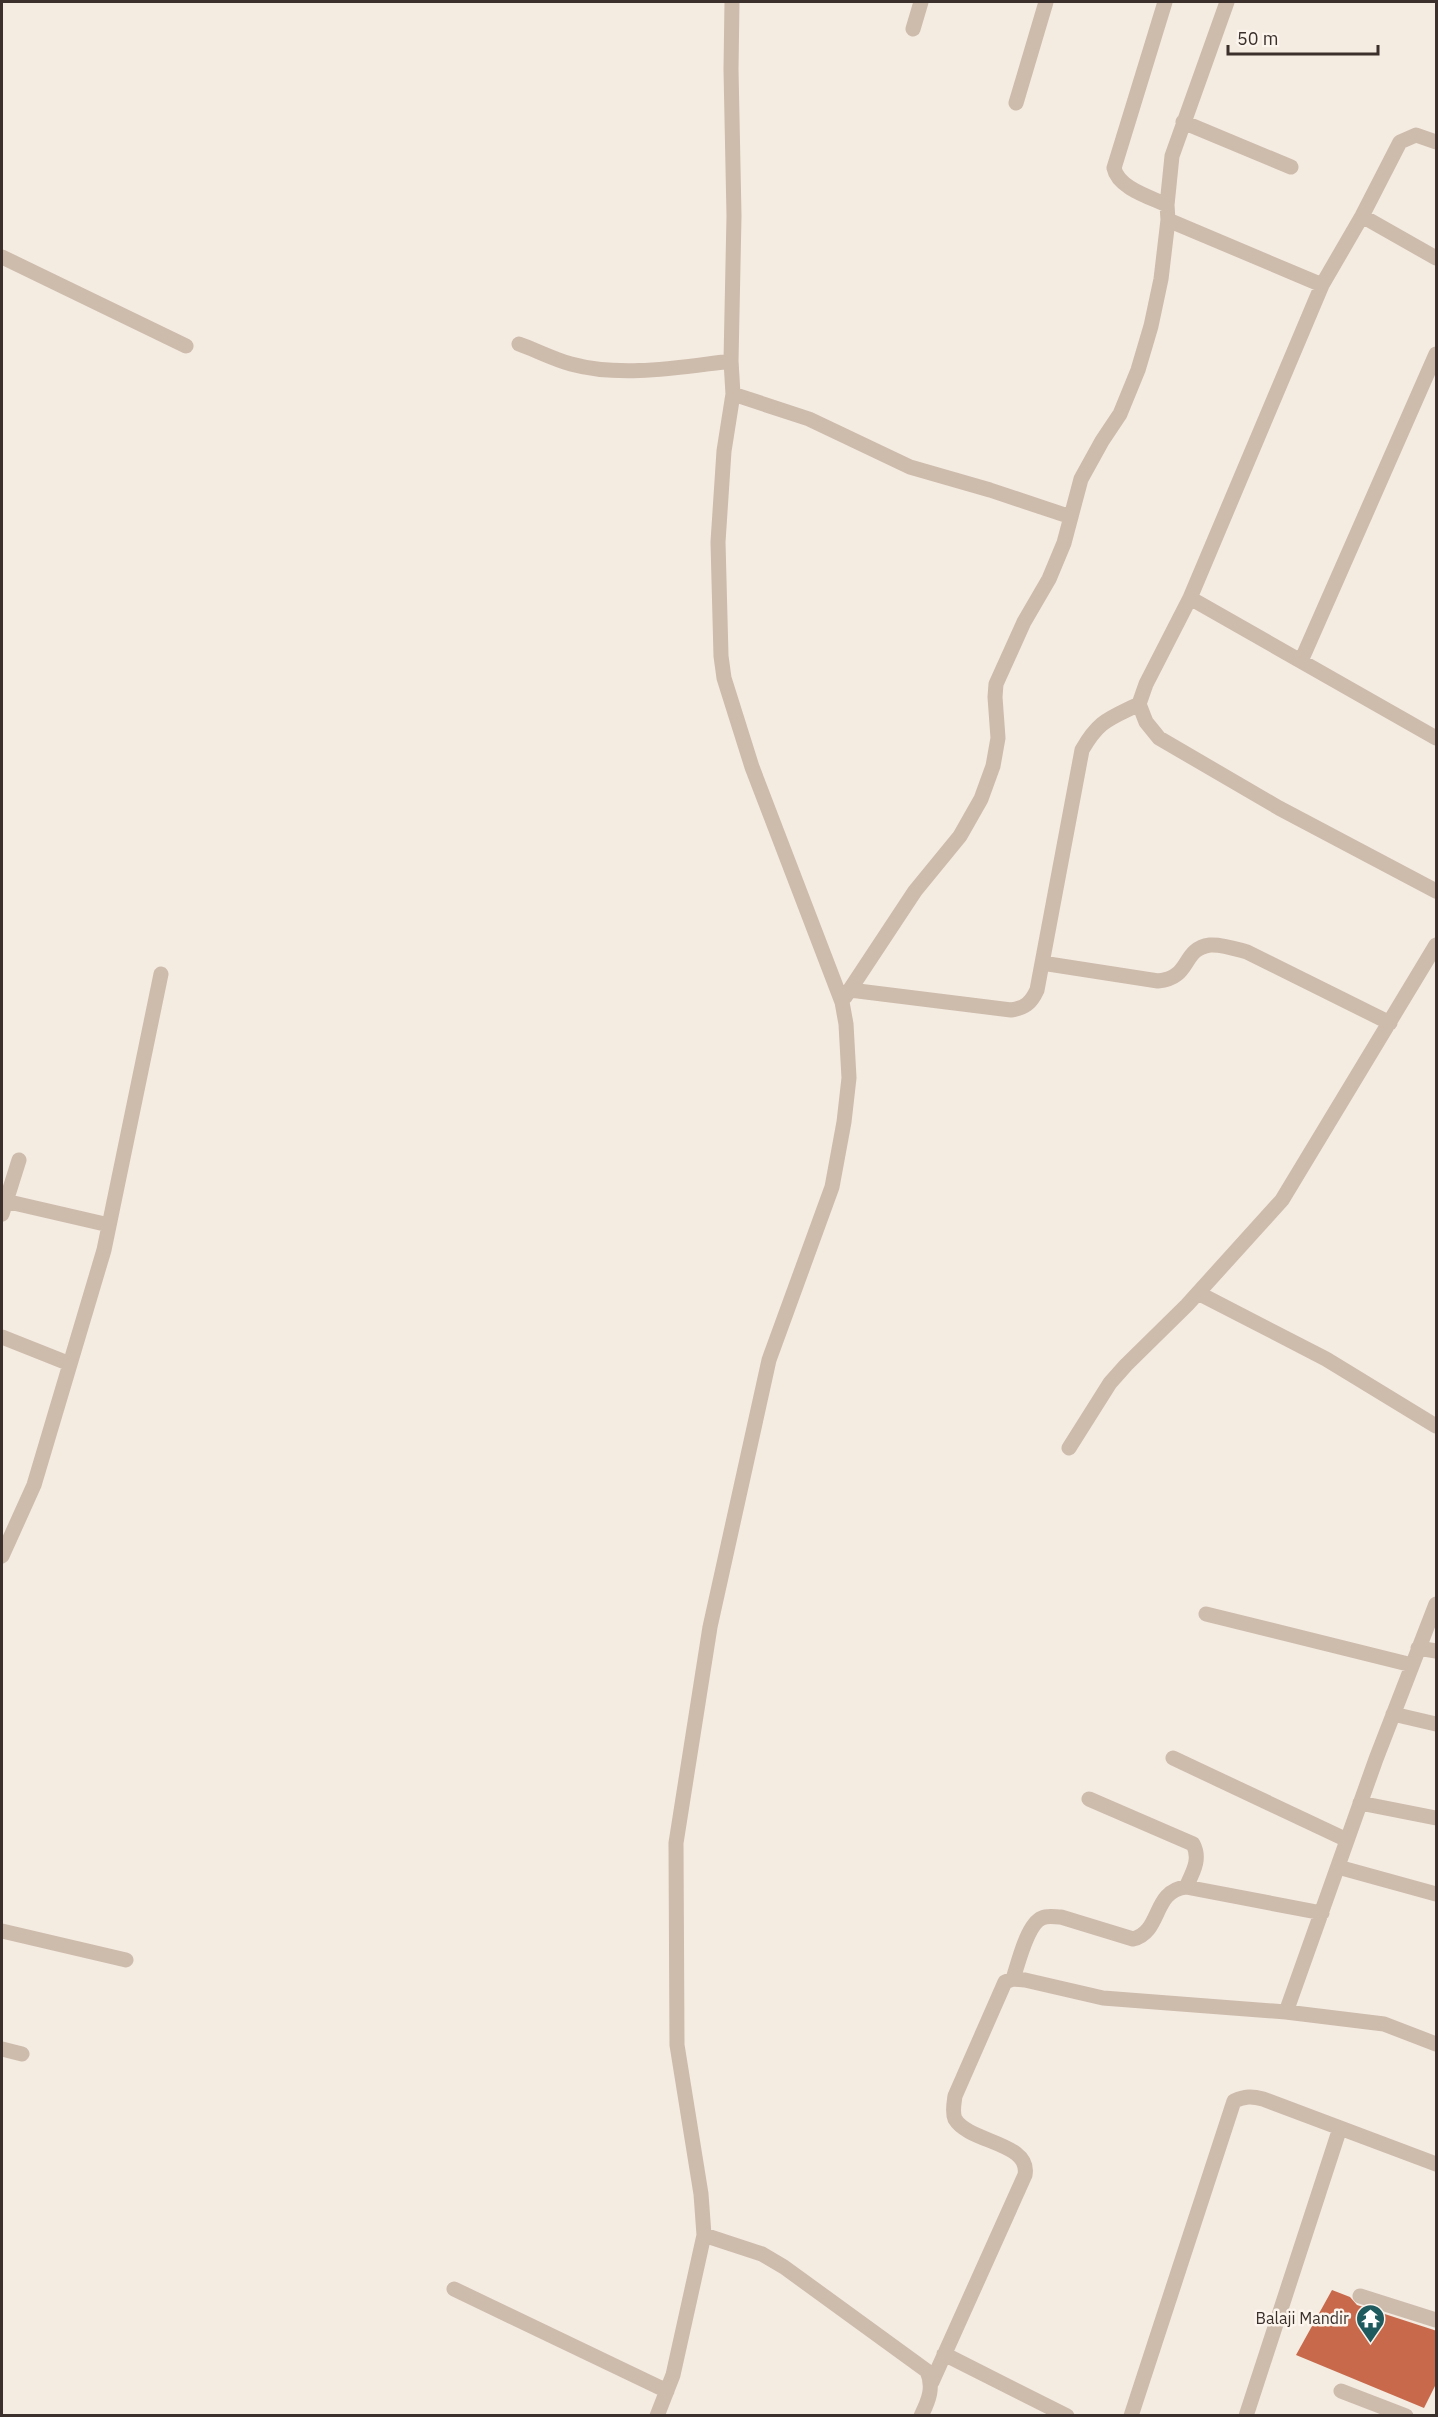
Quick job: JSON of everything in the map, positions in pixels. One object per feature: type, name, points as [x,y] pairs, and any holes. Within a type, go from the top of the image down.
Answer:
[{"type":"street","points":[[657,2415],[673,2375],[704,2235],[701,2194],[677,2045],[676,1843],[710,1627],[769,1360],[832,1187],[844,1122],[849,1078],[846,996],[756,778],[724,678],[719,630],[718,542],[724,451],[733,394],[731,361],[734,216],[730,69],[732,2]]},
{"type":"street","points":[[913,29],[921,2]]},
{"type":"street","points":[[1016,103],[1046,2]]},
{"type":"street","points":[[1165,2],[1114,168],[1116,176],[1167,213],[1322,285]]},
{"type":"street","points":[[846,996],[915,891],[960,836],[981,799],[997,750],[996,684],[1024,622],[1049,579],[1071,518],[1081,479],[1120,414],[1138,370],[1151,326],[1161,279],[1172,156],[1227,2]]},
{"type":"street","points":[[1184,122],[1291,167]]},
{"type":"street","points":[[1437,142],[1416,135],[1400,142],[1362,216],[1322,285],[1190,598],[1146,684],[1139,704],[1146,722],[1159,738],[1279,808],[1437,891]]},
{"type":"street","points":[[1362,216],[1437,258]]},
{"type":"street","points":[[2,257],[186,346]]},
{"type":"street","points":[[519,344],[571,364],[609,369],[658,369],[731,361]]},
{"type":"street","points":[[1301,661],[1437,354]]},
{"type":"street","points":[[733,394],[809,419],[910,467],[990,490],[1071,518]]},
{"type":"street","points":[[1190,598],[1437,738]]},
{"type":"street","points":[[846,996],[1011,1010],[1022,1008],[1032,1001],[1037,990],[1082,750],[1092,732],[1104,720],[1139,704]]},
{"type":"street","points":[[1069,1448],[1110,1383],[1125,1365],[1198,1293],[1282,1200],[1437,945]]},
{"type":"street","points":[[1042,963],[1158,981],[1171,980],[1178,975],[1192,954],[1202,947],[1226,946],[1247,952],[1390,1023]]},
{"type":"street","points":[[2,1556],[34,1485],[104,1250],[161,974]]},
{"type":"street","points":[[19,1160],[3,1208],[109,1225]]},
{"type":"street","points":[[1198,1293],[1326,1359],[1437,1426]]},
{"type":"street","points":[[2,1337],[70,1364]]},
{"type":"street","points":[[1286,2012],[1360,1803],[1418,1648],[1437,1604]]},
{"type":"street","points":[[1206,1614],[1412,1665]]},
{"type":"street","points":[[1418,1648],[1437,1651]]},
{"type":"street","points":[[1393,1714],[1437,1724]]},
{"type":"street","points":[[1173,1758],[1347,1840]]},
{"type":"street","points":[[1089,1799],[1193,1844],[1197,1852],[1197,1861],[1186,1887]]},
{"type":"street","points":[[1360,1803],[1437,1818]]},
{"type":"street","points":[[1338,1867],[1437,1894]]},
{"type":"street","points":[[1013,1979],[1031,1926],[1040,1918],[1061,1917],[1133,1939],[1146,1933],[1167,1894],[1177,1888],[1186,1887],[1322,1913]]},
{"type":"street","points":[[2,1931],[126,1960]]},
{"type":"street","points":[[921,2415],[944,2354],[1025,2175],[1026,2167],[1023,2159],[1014,2152],[967,2130],[956,2120],[953,2110],[955,2096],[999,1991],[1005,1982],[1013,1979],[1025,1980],[1103,1998],[1286,2012],[1384,2024],[1437,2044]]},
{"type":"street","points":[[2,2049],[22,2054]]},
{"type":"street","points":[[1131,2415],[1234,2101],[1253,2096],[1437,2164]]},
{"type":"street","points":[[1246,2415],[1340,2128]]},
{"type":"street","points":[[704,2235],[762,2254],[784,2267],[927,2371],[932,2382]]},
{"type":"street","points":[[454,2289],[667,2391]]},
{"type":"street","points":[[1360,2296],[1437,2320]]},
{"type":"street","points":[[944,2354],[1067,2415]]},
{"type":"street","points":[[1341,2391],[1377,2410],[1406,2415]]},
{"type":"building","name":"Balaji Mandir","points":[[1332,2290],[1350,2297],[1357,2305],[1437,2331],[1437,2382],[1424,2408],[1296,2355]]},
{"type":"place","name":"Balaji Mandir","points":[[1370,2344]]}]
